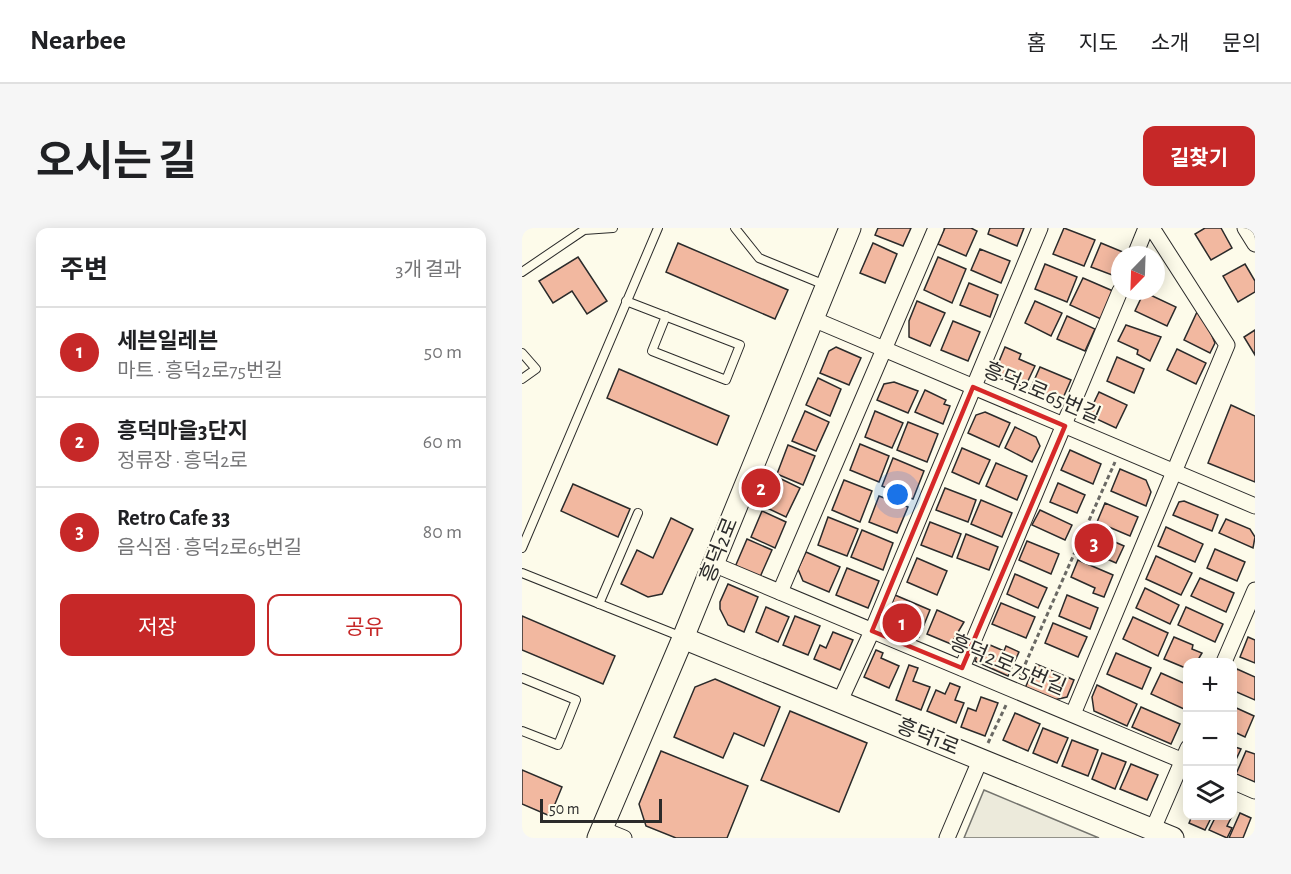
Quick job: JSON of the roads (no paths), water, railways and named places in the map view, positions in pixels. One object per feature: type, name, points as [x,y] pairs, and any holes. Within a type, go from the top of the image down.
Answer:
[{"type":"street","name":"흥덕2로","points":[[600,833],[683,638],[850,228]]},
{"type":"street","points":[[780,592],[936,228]]},
{"type":"street","points":[[840,701],[872,631],[1040,228]]},
{"type":"street","points":[[1139,246],[1146,228]]},
{"type":"street","points":[[1073,714],[1227,345],[1152,228]]},
{"type":"street","points":[[1245,228],[1255,244]]},
{"type":"street","points":[[962,668],[1116,300]]},
{"type":"street","name":"흥덕2로65번길","points":[[813,319],[1255,506]]},
{"type":"street","name":"흥덕2로75번길","points":[[713,564],[1013,690],[1183,756]]},
{"type":"street","points":[[1226,658],[1255,590]]},
{"type":"street","name":"흥덕1로","points":[[683,638],[1173,838]]},
{"type":"street","points":[[947,838],[981,758]]},
{"type":"street","points":[[1153,829],[1183,764]]},
{"type":"street","points":[[1237,783],[1255,791]]},
{"type":"street","points":[[600,833],[624,838]]},
{"type":"lane","points":[[522,272],[584,230],[613,228]]},
{"type":"lane","points":[[522,548],[657,228]]},
{"type":"lane","points":[[735,228],[759,258],[826,286]]},
{"type":"lane","points":[[626,301],[666,316],[740,345],[726,380],[652,351],[666,316]]},
{"type":"lane","points":[[522,352],[536,369],[522,379]]},
{"type":"lane","points":[[599,604],[638,513]]},
{"type":"lane","points":[[522,573],[683,638]]},
{"type":"lane","points":[[522,678],[576,700],[558,745],[522,731]]},
{"type":"place","name":"흥덕마을3단지","points":[[761,488]]},
{"type":"place","name":"Retro Cafe 33","points":[[1094,543]]},
{"type":"place","name":"세븐일레븐","points":[[902,623]]}]
